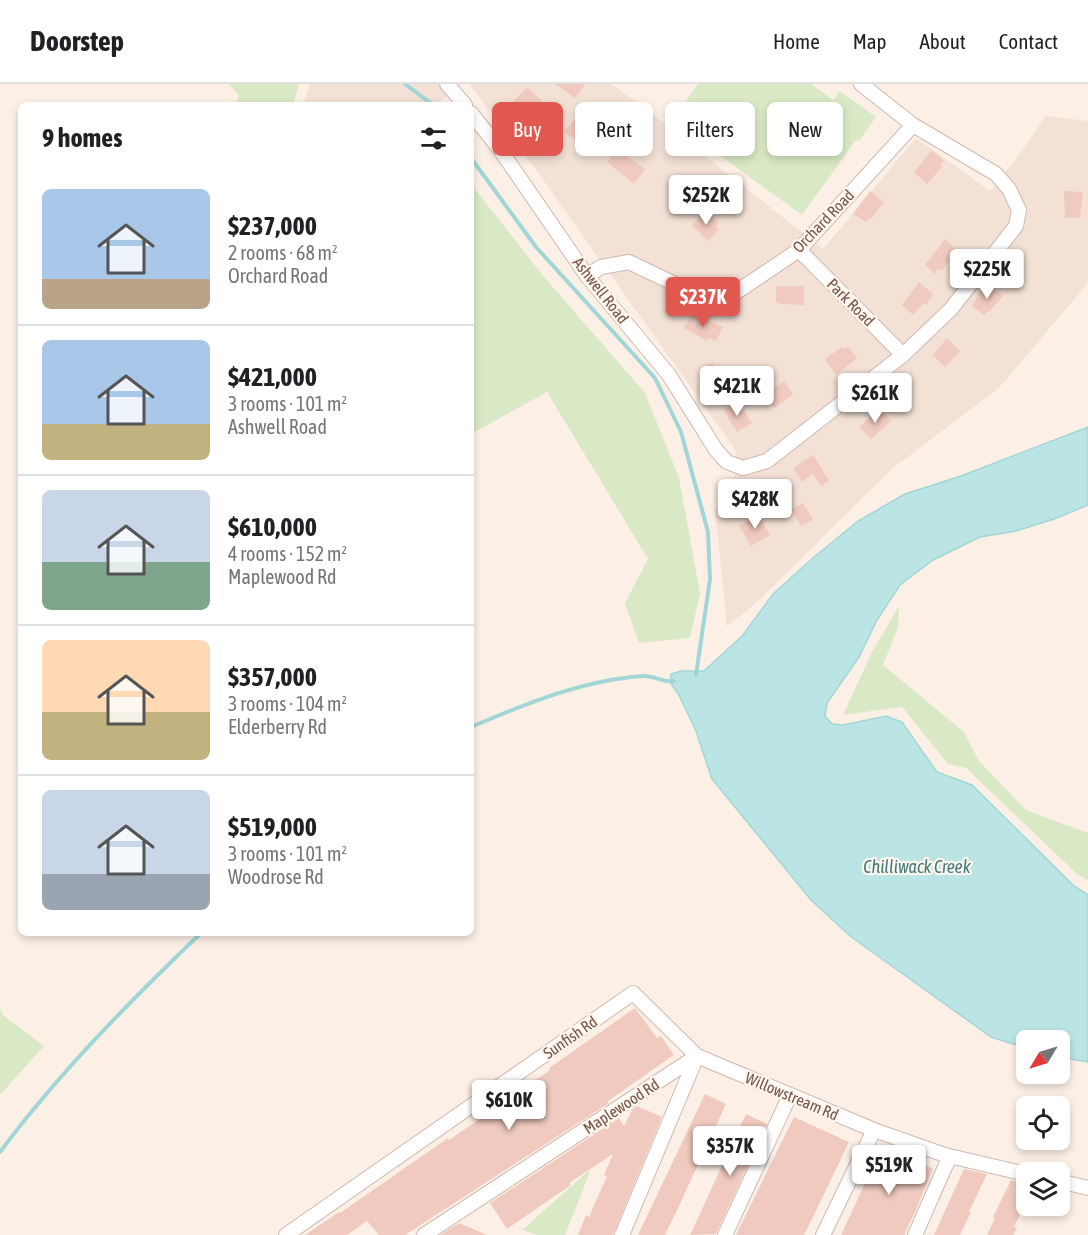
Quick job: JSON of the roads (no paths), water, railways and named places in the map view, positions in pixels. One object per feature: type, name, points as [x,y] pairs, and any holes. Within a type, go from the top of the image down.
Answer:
[{"type":"street","points":[[447,84],[462,102]]},
{"type":"street","points":[[861,84],[913,125],[996,174],[1009,189],[1020,210],[1016,226],[951,309],[903,355]]},
{"type":"street","name":"Ashwell Road","points":[[474,117],[501,151],[587,276],[669,375],[716,450],[727,462],[743,468],[767,461],[903,355]]},
{"type":"street","name":"Orchard Road","points":[[587,276],[601,267],[629,262],[708,300],[729,297],[799,250],[913,125]]},
{"type":"street","name":"Park Road","points":[[799,250],[903,355]]},
{"type":"street","name":"Sunfish Rd","points":[[286,1235],[633,993],[697,1056]]},
{"type":"street","points":[[622,1235],[697,1056]]},
{"type":"street","name":"Willowstream Rd","points":[[697,1056],[874,1130],[945,1155],[1016,1172]]},
{"type":"street","name":"Maplewood Rd","points":[[424,1235],[697,1056]]},
{"type":"street","points":[[724,1235],[790,1095]]},
{"type":"street","points":[[823,1235],[874,1130]]},
{"type":"street","points":[[915,1235],[948,1161],[945,1155]]},
{"type":"street","points":[[1070,1184],[1088,1188]]},
{"type":"water","name":"Chilliwack Creek","points":[[1088,427],[1088,505],[1016,531],[980,537],[933,560],[900,585],[877,620],[859,657],[827,703],[825,716],[832,724],[843,725],[886,716],[902,722],[937,772],[972,785],[1073,885],[1088,895],[1088,1062],[1070,1059],[1070,1030],[1016,1030],[1016,1045],[991,1037],[850,936],[811,900],[712,779],[696,731],[679,695],[670,682],[671,674],[681,671],[704,671],[743,635],[773,594],[858,521],[905,494],[961,476]]},
{"type":"waterway","points":[[405,84],[429,102]]},
{"type":"waterway","points":[[474,162],[536,247],[655,378],[681,432],[708,532],[710,579],[696,675]]},
{"type":"waterway","points":[[474,726],[555,694],[598,682],[643,676],[674,681]]},
{"type":"waterway","points":[[0,1152],[46,1094],[96,1038],[198,936]]}]
